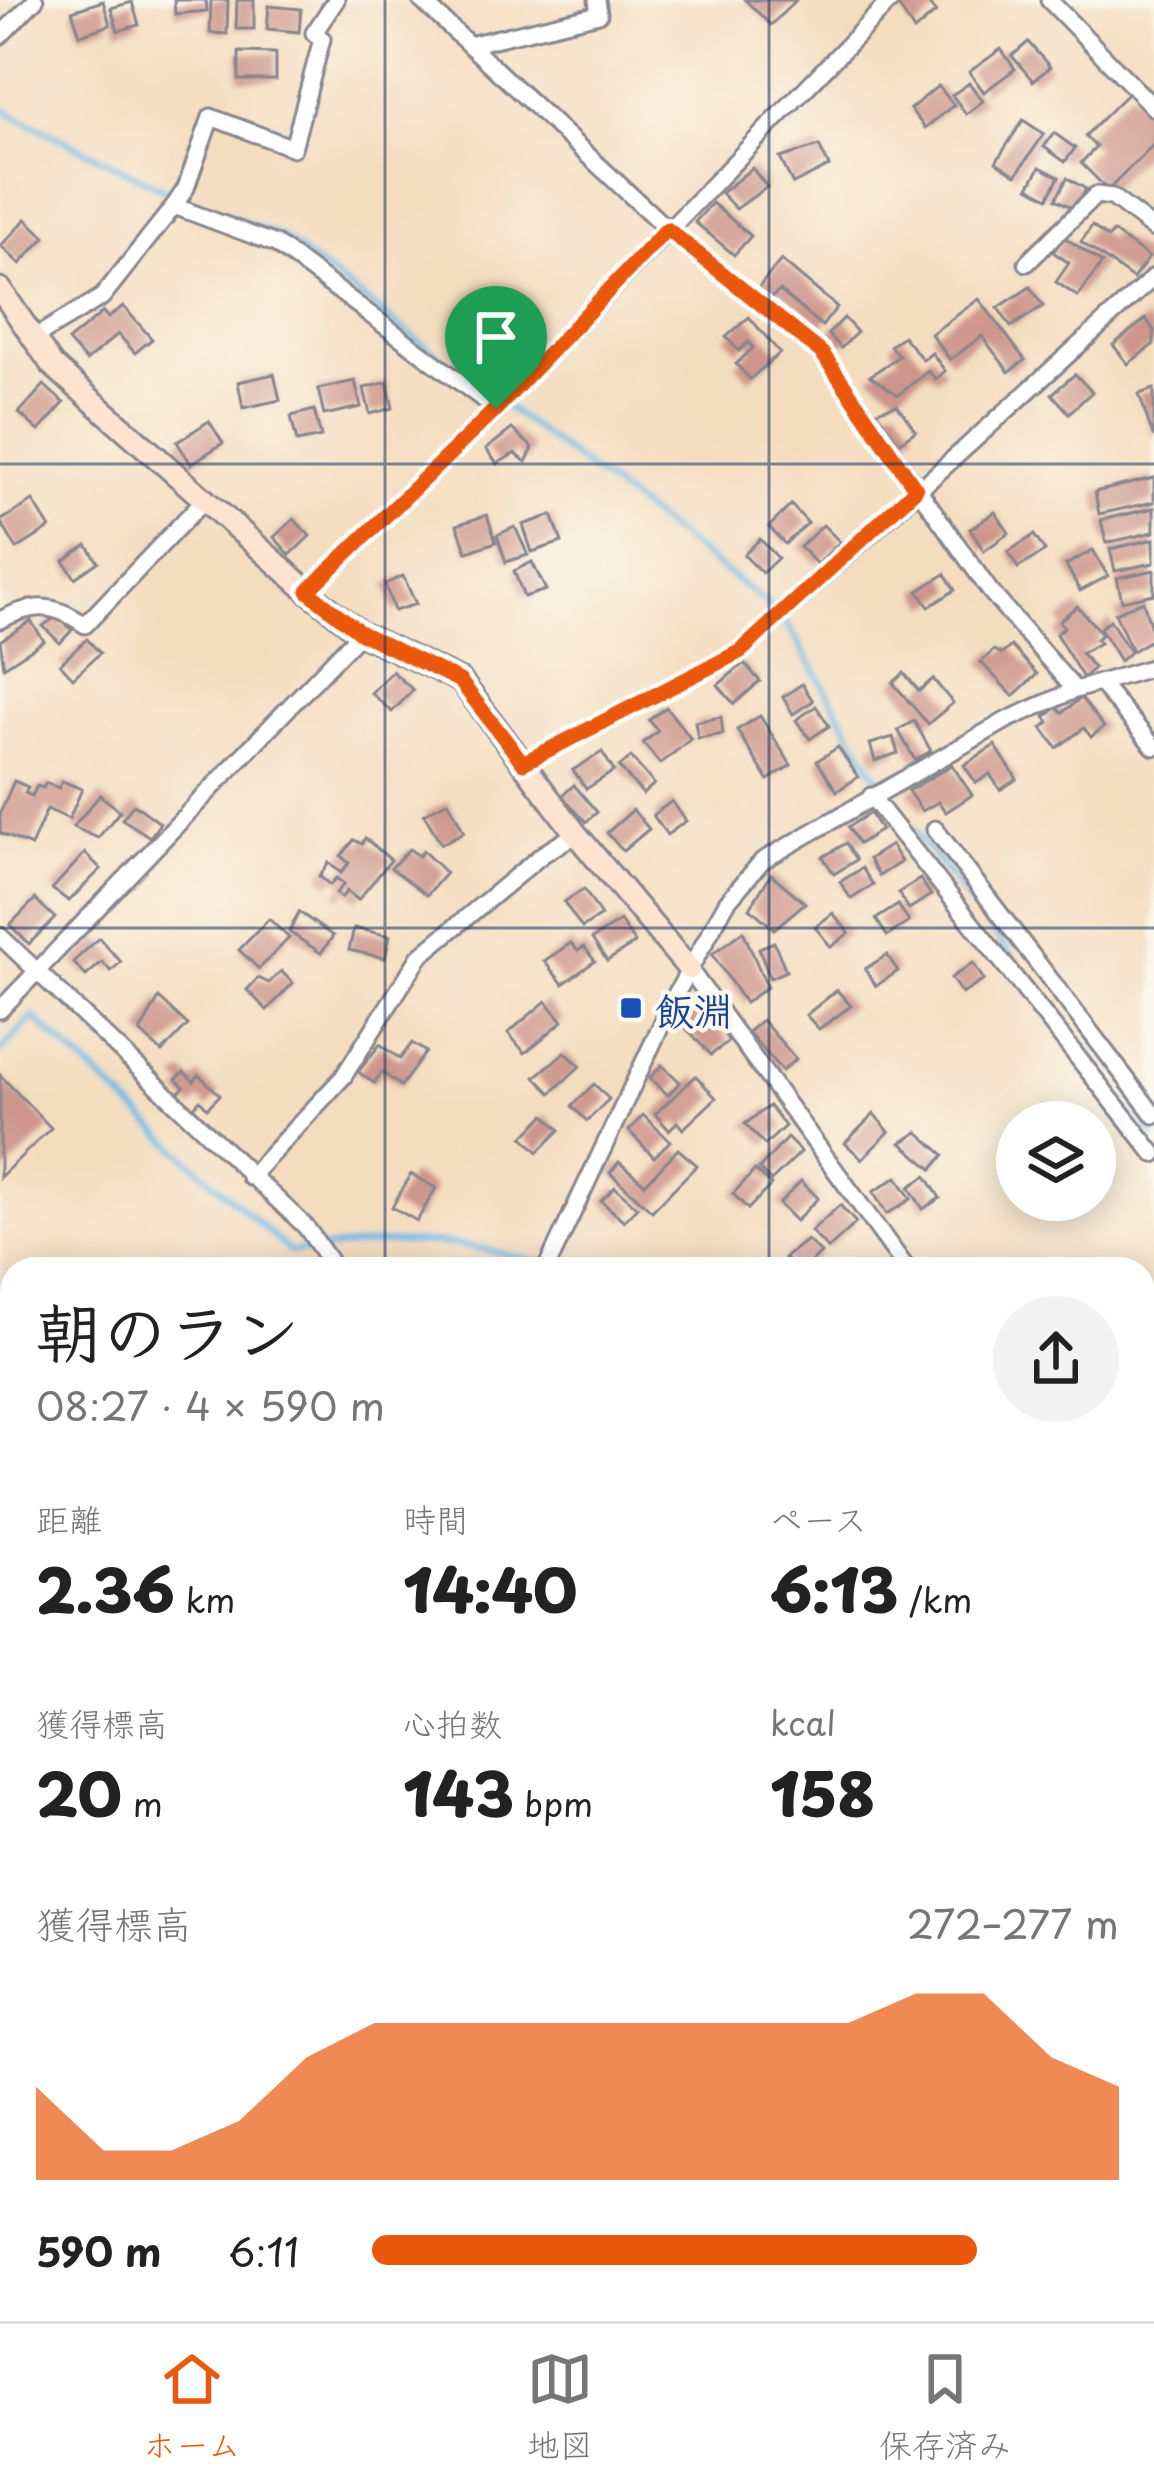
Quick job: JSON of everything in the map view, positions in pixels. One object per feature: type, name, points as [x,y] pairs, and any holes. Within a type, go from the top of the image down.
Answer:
[{"type":"street","points":[[0,36],[35,0]]},
{"type":"street","points":[[32,339],[102,297],[186,188],[211,117],[292,148],[322,39],[314,33],[336,0]]},
{"type":"street","points":[[421,0],[667,229],[822,353],[990,591],[1076,690]]},
{"type":"street","points":[[469,45],[599,14],[597,0]]},
{"type":"street","points":[[308,591],[497,409],[891,0]]},
{"type":"street","points":[[1049,0],[1154,108]]},
{"type":"street","points":[[1027,262],[1096,195],[1112,196],[1154,229]]},
{"type":"street","points":[[175,205],[276,244],[497,409]]},
{"type":"street","points":[[523,763],[741,651],[767,622],[1154,277]]},
{"type":"street","points":[[2,299],[52,365],[308,591],[361,633],[460,681],[576,834],[689,969],[899,1257]]},
{"type":"street","points":[[0,620],[27,606],[60,608],[85,625],[205,500]]},
{"type":"street","points":[[0,1010],[361,633]]},
{"type":"street","points":[[551,1257],[689,969],[727,902],[762,861],[1007,720],[1076,690],[1154,667]]},
{"type":"street","points":[[1101,684],[1154,747]]},
{"type":"street","points":[[872,796],[1154,1154]]},
{"type":"street","points":[[935,829],[1154,1115]]},
{"type":"street","points":[[250,1177],[343,1077],[420,956],[543,854],[576,834]]},
{"type":"street","points":[[0,936],[310,1234],[326,1257]]},
{"type":"building","points":[[174,0],[206,0],[207,11],[175,14]]},
{"type":"building","points":[[211,0],[228,0],[227,34],[210,33]]},
{"type":"building","points":[[237,0],[254,0],[254,29],[236,29]]},
{"type":"building","points":[[745,0],[796,0],[771,25]]},
{"type":"building","points":[[895,0],[925,0],[936,12],[914,31]]},
{"type":"building","points":[[103,1],[110,25],[80,35],[72,11]]},
{"type":"building","points":[[132,2],[139,25],[118,31],[111,8]]},
{"type":"building","points":[[269,6],[301,9],[299,32],[267,29]]},
{"type":"building","points":[[1028,42],[1050,67],[1033,81],[1012,56]]},
{"type":"building","points":[[1001,49],[1015,69],[984,92],[969,72]]},
{"type":"building","points":[[239,52],[276,53],[276,80],[239,80]]},
{"type":"building","points":[[969,83],[983,101],[966,114],[952,95]]},
{"type":"building","points":[[938,86],[954,105],[925,128],[910,109]]},
{"type":"building","points":[[1130,91],[1154,115],[1154,144],[1108,190],[1081,163],[1096,147],[1085,136]]},
{"type":"building","points":[[1023,120],[1044,134],[1016,175],[996,162]]},
{"type":"building","points":[[1054,133],[1075,148],[1065,162],[1044,147]]},
{"type":"building","points":[[819,146],[829,166],[793,184],[780,158]]},
{"type":"building","points":[[1040,167],[1059,177],[1048,198],[1029,187]]},
{"type":"building","points":[[752,168],[767,187],[736,209],[721,193]]},
{"type":"building","points":[[1067,178],[1086,189],[1075,209],[1056,199]]},
{"type":"building","points":[[712,203],[751,236],[734,255],[695,222]]},
{"type":"building","points":[[26,219],[45,237],[20,264],[1,246]]},
{"type":"building","points":[[1092,226],[1108,238],[1113,232],[1149,257],[1133,279],[1081,242]]},
{"type":"building","points":[[1064,237],[1102,263],[1078,297],[1056,282],[1069,263],[1053,252]]},
{"type":"building","points":[[781,260],[837,307],[822,326],[780,291],[770,298],[758,288]]},
{"type":"building","points":[[1030,287],[1043,306],[1011,327],[998,308]]},
{"type":"building","points":[[979,299],[1025,360],[1009,372],[982,336],[950,360],[931,334]]},
{"type":"building","points":[[123,306],[152,339],[135,353],[118,334],[86,361],[68,341],[103,312],[108,318]]},
{"type":"building","points":[[749,317],[780,353],[750,379],[736,364],[753,348],[748,342],[739,351],[726,337]]},
{"type":"building","points":[[844,318],[857,332],[841,348],[828,334]]},
{"type":"building","points":[[1146,319],[1154,330],[1154,344],[1128,364],[1113,345]]},
{"type":"building","points":[[903,336],[923,360],[932,353],[945,371],[936,379],[928,371],[898,395],[870,376],[899,356],[890,346]]},
{"type":"building","points":[[274,374],[280,400],[243,408],[238,382]]},
{"type":"building","points":[[1075,374],[1092,392],[1069,413],[1052,394]]},
{"type":"building","points":[[355,381],[361,407],[324,415],[318,389]]},
{"type":"building","points":[[387,382],[393,408],[370,414],[364,388]]},
{"type":"building","points":[[44,385],[64,403],[39,431],[19,413]]},
{"type":"building","points":[[1154,389],[1154,435],[1153,436],[1139,394]]},
{"type":"building","points":[[897,405],[916,431],[899,443],[876,411]]},
{"type":"building","points":[[314,410],[321,437],[297,442],[291,416]]},
{"type":"building","points":[[209,421],[223,443],[191,464],[177,442]]},
{"type":"building","points":[[512,429],[533,448],[526,462],[515,453],[497,464],[486,449]]},
{"type":"building","points":[[1154,478],[1154,502],[1099,514],[1095,492]]},
{"type":"building","points":[[33,501],[50,528],[17,549],[0,521]]},
{"type":"building","points":[[791,505],[808,523],[785,544],[769,527]]},
{"type":"building","points":[[1154,508],[1154,532],[1106,543],[1101,520]]},
{"type":"building","points":[[995,512],[1009,533],[984,551],[970,529]]},
{"type":"building","points":[[487,515],[496,542],[467,552],[457,525]]},
{"type":"building","points":[[552,515],[562,542],[532,552],[523,525]]},
{"type":"building","points":[[294,519],[310,536],[290,555],[274,537]]},
{"type":"building","points":[[823,525],[840,542],[817,564],[800,547]]},
{"type":"building","points":[[515,527],[528,555],[506,562],[497,535]]},
{"type":"building","points":[[1034,535],[1045,551],[1018,568],[1008,552]]},
{"type":"building","points":[[760,539],[778,558],[762,573],[744,555]]},
{"type":"building","points":[[1154,539],[1154,563],[1115,571],[1110,549]]},
{"type":"building","points":[[87,545],[98,562],[75,578],[64,561]]},
{"type":"building","points":[[1093,550],[1108,576],[1080,591],[1066,565]]},
{"type":"building","points":[[532,562],[546,590],[524,597],[514,571]]},
{"type":"building","points":[[1154,570],[1154,594],[1122,601],[1117,578]]},
{"type":"building","points":[[945,574],[955,590],[929,607],[918,591]]},
{"type":"building","points":[[403,576],[416,604],[394,611],[385,584]]},
{"type":"building","points":[[1143,601],[1154,638],[1132,651],[1115,613]]},
{"type":"building","points":[[1077,606],[1102,634],[1096,639],[1100,643],[1081,653],[1094,668],[1083,678],[1056,634],[1064,627],[1059,621]]},
{"type":"building","points":[[57,616],[72,630],[60,643],[43,626]]},
{"type":"building","points":[[1110,620],[1130,652],[1120,661],[1100,628]]},
{"type":"building","points":[[31,621],[44,641],[4,667],[0,641]]},
{"type":"building","points":[[87,639],[100,653],[73,678],[60,664]]},
{"type":"building","points":[[1011,646],[1037,674],[1013,696],[981,662],[994,650],[1002,654]]},
{"type":"building","points":[[744,663],[760,681],[734,704],[718,685]]},
{"type":"building","points":[[392,671],[413,690],[392,712],[371,693]]},
{"type":"building","points":[[904,673],[919,691],[933,679],[953,703],[928,724],[893,683]]},
{"type":"building","points":[[802,684],[813,701],[793,714],[783,697]]},
{"type":"building","points":[[1081,698],[1104,727],[1091,737],[1084,728],[1057,748],[1042,728],[1049,722],[1045,717],[1057,707],[1062,713]]},
{"type":"building","points":[[816,706],[829,726],[810,739],[796,720]]},
{"type":"building","points":[[666,707],[691,739],[660,764],[643,743],[658,731],[649,720]]},
{"type":"building","points":[[760,716],[791,765],[768,780],[737,730]]},
{"type":"building","points":[[721,717],[723,734],[698,738],[695,722]]},
{"type":"building","points":[[914,721],[931,751],[915,760],[898,730]]},
{"type":"building","points":[[893,737],[898,753],[875,761],[870,744]]},
{"type":"building","points":[[995,745],[1017,779],[1000,790],[990,774],[976,783],[964,765]]},
{"type":"building","points":[[838,747],[858,777],[837,791],[817,761]]},
{"type":"building","points":[[602,752],[614,771],[586,789],[573,770]]},
{"type":"building","points":[[631,757],[654,784],[643,794],[619,767]]},
{"type":"building","points":[[952,765],[972,795],[946,812],[938,802],[922,811],[908,791]]},
{"type":"building","points":[[14,781],[28,787],[25,793],[32,796],[37,786],[43,788],[46,783],[59,788],[62,781],[82,789],[69,819],[47,809],[31,846],[0,833],[0,813]]},
{"type":"building","points":[[574,785],[597,812],[586,822],[562,796]]},
{"type":"building","points":[[100,795],[120,811],[98,838],[73,827]]},
{"type":"building","points":[[448,801],[464,832],[441,844],[424,814]]},
{"type":"building","points":[[672,801],[686,821],[667,835],[653,815]]},
{"type":"building","points":[[134,804],[160,823],[150,837],[122,819]]},
{"type":"building","points":[[633,810],[649,829],[623,851],[607,833]]},
{"type":"building","points":[[870,813],[881,830],[859,844],[848,827]]},
{"type":"building","points":[[365,838],[391,860],[358,900],[347,891],[341,898],[336,893],[344,884],[336,878],[330,885],[319,876],[329,863],[341,873],[349,863],[341,856],[354,840],[362,844]]},
{"type":"building","points":[[846,843],[856,860],[834,874],[823,857]]},
{"type":"building","points":[[891,845],[901,862],[879,876],[869,859]]},
{"type":"building","points":[[409,849],[419,856],[423,851],[446,873],[427,895],[391,868]]},
{"type":"building","points":[[85,853],[101,869],[69,901],[52,889]]},
{"type":"building","points":[[862,868],[873,885],[851,899],[840,882]]},
{"type":"building","points":[[771,874],[805,903],[774,929],[750,908]]},
{"type":"building","points":[[920,879],[931,895],[909,909],[898,893]]},
{"type":"building","points":[[584,889],[601,916],[582,928],[564,902]]},
{"type":"building","points":[[35,899],[55,918],[29,944],[10,925]]},
{"type":"building","points":[[898,905],[909,922],[887,936],[876,919]]},
{"type":"building","points":[[299,912],[333,936],[321,953],[289,932]]},
{"type":"building","points":[[833,913],[849,933],[831,947],[815,927]]},
{"type":"building","points":[[269,919],[289,938],[259,969],[239,950]]},
{"type":"building","points":[[620,921],[635,943],[607,961],[592,939]]},
{"type":"building","points":[[354,928],[390,936],[385,958],[349,950]]},
{"type":"building","points":[[743,931],[767,987],[745,1003],[712,954]]},
{"type":"building","points":[[99,938],[121,962],[111,971],[102,962],[86,976],[73,962]]},
{"type":"building","points":[[774,942],[786,971],[770,978],[759,948]]},
{"type":"building","points":[[571,943],[578,951],[584,947],[595,961],[563,984],[544,961]]},
{"type":"building","points":[[887,955],[898,971],[876,986],[865,969]]},
{"type":"building","points":[[973,963],[984,980],[962,994],[951,978]]},
{"type":"building","points":[[281,971],[293,983],[267,1010],[247,990],[258,978],[269,983]]},
{"type":"building","points":[[837,990],[851,1006],[819,1029],[806,1015]]},
{"type":"building","points":[[159,998],[188,1025],[162,1052],[140,1032]]},
{"type":"building","points":[[546,1001],[563,1021],[525,1053],[508,1033]]},
{"type":"building","points":[[701,1003],[729,1041],[711,1055],[678,1020]]},
{"type":"building","points":[[762,1020],[796,1059],[782,1071],[748,1032]]},
{"type":"building","points":[[412,1043],[426,1052],[401,1086],[382,1072],[374,1083],[358,1072],[380,1044],[400,1059]]},
{"type":"building","points":[[565,1052],[580,1066],[551,1093],[535,1077]]},
{"type":"building","points":[[662,1065],[680,1082],[668,1095],[650,1078]]},
{"type":"building","points":[[184,1072],[194,1081],[199,1075],[220,1095],[207,1108],[200,1100],[193,1108],[178,1093],[184,1087],[176,1079]]},
{"type":"building","points":[[0,1075],[51,1128],[0,1177]]},
{"type":"building","points":[[696,1076],[716,1098],[683,1129],[677,1122],[669,1130],[655,1114]]},
{"type":"building","points":[[594,1084],[609,1099],[587,1121],[572,1106]]},
{"type":"building","points":[[769,1106],[785,1126],[765,1145],[745,1124]]},
{"type":"building","points":[[874,1114],[889,1132],[862,1159],[845,1143]]},
{"type":"building","points":[[545,1115],[560,1130],[538,1152],[523,1137]]},
{"type":"building","points":[[643,1115],[670,1141],[654,1157],[629,1131]]},
{"type":"building","points":[[918,1132],[944,1155],[932,1169],[901,1143]]},
{"type":"building","points":[[787,1138],[801,1152],[771,1181],[759,1169]]},
{"type":"building","points":[[678,1149],[697,1165],[652,1211],[610,1173],[619,1162],[645,1184]]},
{"type":"building","points":[[755,1170],[771,1185],[748,1209],[733,1194]]},
{"type":"building","points":[[411,1174],[436,1188],[417,1221],[392,1207]]},
{"type":"building","points":[[926,1176],[940,1198],[923,1209],[909,1187]]},
{"type":"building","points":[[897,1177],[911,1199],[887,1214],[873,1192]]},
{"type":"building","points":[[801,1181],[818,1198],[796,1221],[779,1204]]},
{"type":"building","points":[[615,1187],[637,1207],[624,1221],[601,1201]]},
{"type":"building","points":[[840,1205],[856,1223],[828,1249],[811,1231]]},
{"type":"building","points":[[807,1240],[821,1253],[817,1257],[785,1257]]},
{"type":"waterway","points":[[0,108],[177,196],[281,237],[765,602],[789,627],[893,804],[1154,1137]]},
{"type":"waterway","points":[[0,1052],[33,1017],[290,1252],[432,1243],[519,1257]]},
{"type":"place","name":"飯淵","points":[[631,1008]]},
{"type":"route","points":[[667,229],[822,353],[916,489],[767,622],[741,651],[523,763],[460,681],[361,633],[308,591],[496,409],[667,229]]}]
